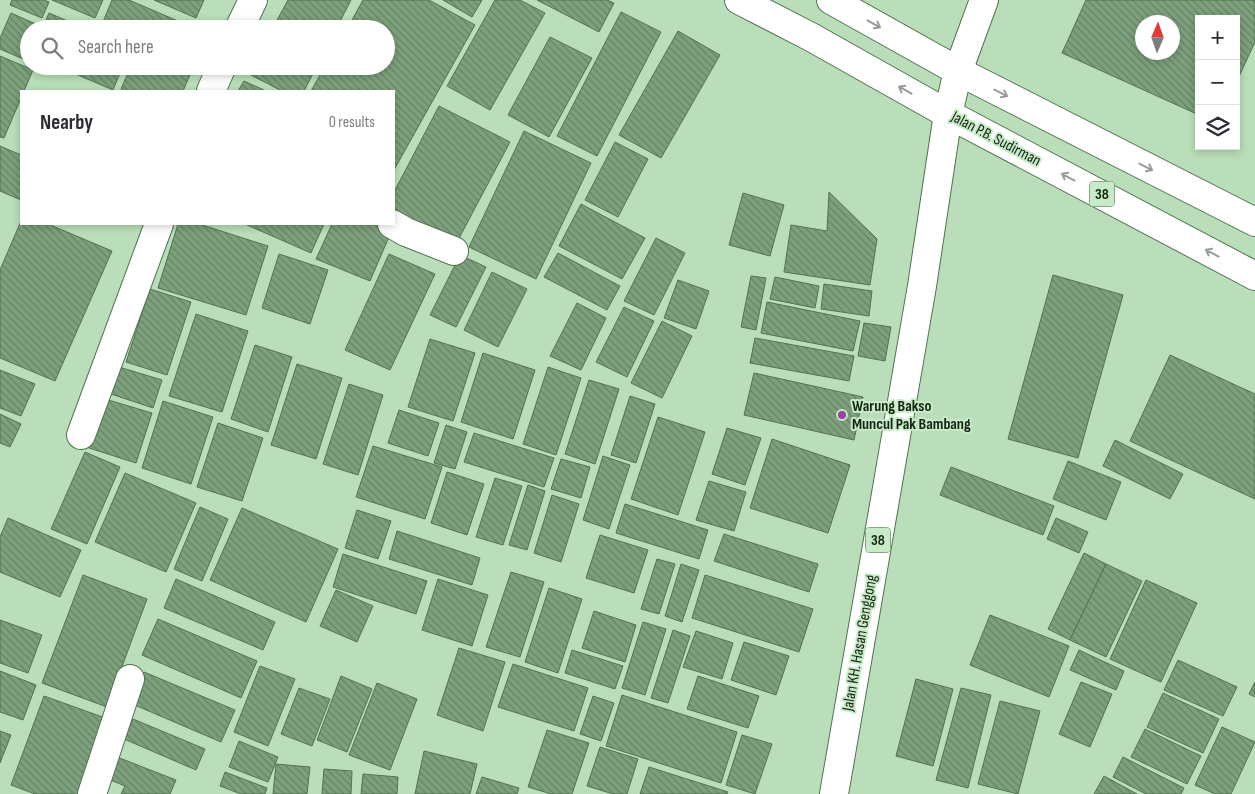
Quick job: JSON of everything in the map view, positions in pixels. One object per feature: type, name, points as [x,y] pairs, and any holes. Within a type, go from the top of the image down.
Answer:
[{"type":"main road","points":[[243,20],[253,0]]},
{"type":"main road","name":"Jalan P.B. Sudirman","points":[[739,0],[812,37],[948,114],[1255,276]]},
{"type":"main road","points":[[831,0],[958,71],[1255,222]]},
{"type":"main road","points":[[958,71],[984,0]]},
{"type":"main road","name":"38","points":[[948,114],[958,71]]},
{"type":"main road","points":[[210,90],[218,75]]},
{"type":"main road","name":"Jalan KH. Hasan Genggong","points":[[834,794],[922,286],[948,114]]},
{"type":"main road","points":[[81,435],[159,225]]},
{"type":"main road","points":[[394,225],[406,232],[454,251]]},
{"type":"main road","points":[[92,794],[130,680]]},
{"type":"building","points":[[12,0],[44,0],[49,2],[42,18],[10,5]]},
{"type":"building","points":[[52,0],[103,0],[95,18]]},
{"type":"building","points":[[112,0],[129,0],[176,20],[104,20]]},
{"type":"building","points":[[154,0],[204,0],[196,18]]},
{"type":"building","points":[[288,0],[351,0],[341,20],[277,20]]},
{"type":"building","points":[[363,0],[429,0],[475,25],[395,168],[395,90],[312,90],[320,75],[395,75],[395,20],[352,20]]},
{"type":"building","points":[[443,0],[482,0],[472,17]]},
{"type":"building","points":[[495,0],[520,0],[545,13],[490,110],[447,86]]},
{"type":"building","points":[[537,0],[607,0],[614,3],[599,32]]},
{"type":"building","points":[[1086,0],[1255,0],[1255,42],[1240,74],[1240,15],[1195,15],[1195,113],[1062,53]]},
{"type":"building","points":[[621,12],[661,32],[597,156],[557,136]]},
{"type":"building","points":[[11,13],[27,20],[20,20],[20,58],[0,49],[0,38]]},
{"type":"building","points":[[49,13],[65,20],[46,20]]},
{"type":"building","points":[[678,31],[720,55],[661,158],[619,135]]},
{"type":"building","points":[[550,37],[592,58],[549,137],[508,115]]},
{"type":"building","points":[[0,56],[20,64],[20,75],[31,75],[24,90],[20,90],[20,100],[4,138],[0,137]]},
{"type":"building","points":[[78,75],[119,75],[113,90]]},
{"type":"building","points":[[127,75],[190,75],[183,90],[121,89]]},
{"type":"building","points":[[251,75],[312,75],[305,90],[280,90]]},
{"type":"building","points":[[244,81],[264,90],[239,90]]},
{"type":"building","points":[[439,106],[510,142],[456,244],[395,212],[395,190]]},
{"type":"building","points":[[524,131],[591,163],[536,279],[469,247]]},
{"type":"building","points":[[615,142],[648,159],[618,217],[585,200]]},
{"type":"building","points":[[0,146],[20,155],[20,200],[0,191]]},
{"type":"building","points":[[829,192],[877,239],[870,285],[784,272],[791,225],[827,231]]},
{"type":"building","points":[[743,193],[784,205],[770,256],[729,245]]},
{"type":"building","points":[[581,204],[645,238],[622,279],[559,246]]},
{"type":"building","points":[[20,223],[20,225],[50,225],[112,251],[55,381],[0,358],[0,270]]},
{"type":"building","points":[[178,225],[202,225],[268,246],[246,315],[158,288]]},
{"type":"building","points":[[247,225],[324,225],[311,253]]},
{"type":"building","points":[[332,225],[379,225],[392,230],[370,281],[316,259]]},
{"type":"building","points":[[656,238],[685,253],[654,315],[624,301]]},
{"type":"building","points":[[558,253],[620,286],[607,310],[544,277]]},
{"type":"building","points":[[279,254],[328,270],[310,324],[262,308]]},
{"type":"building","points":[[389,254],[435,274],[390,370],[345,350]]},
{"type":"building","points":[[460,255],[486,267],[456,327],[430,315]]},
{"type":"building","points":[[492,272],[527,289],[498,347],[464,330]]},
{"type":"building","points":[[1053,275],[1123,295],[1078,458],[1008,439]]},
{"type":"building","points":[[751,276],[766,278],[756,330],[741,327]]},
{"type":"building","points":[[775,277],[819,286],[815,308],[770,299]]},
{"type":"building","points":[[678,280],[709,291],[696,329],[664,318]]},
{"type":"building","points":[[824,284],[872,291],[869,316],[821,309]]},
{"type":"building","points":[[150,289],[191,302],[167,375],[126,362]]},
{"type":"building","points":[[767,302],[860,321],[853,351],[761,333]]},
{"type":"building","points":[[577,303],[606,318],[581,370],[550,356]]},
{"type":"building","points":[[624,307],[654,321],[627,377],[596,362]]},
{"type":"building","points":[[196,314],[248,331],[222,412],[169,396]]},
{"type":"building","points":[[662,321],[692,336],[662,398],[631,383]]},
{"type":"building","points":[[864,323],[891,327],[885,361],[858,356]]},
{"type":"building","points":[[755,338],[854,356],[849,381],[750,363]]},
{"type":"building","points":[[430,339],[475,353],[453,421],[408,407]]},
{"type":"building","points":[[255,345],[292,357],[268,432],[231,419]]},
{"type":"building","points":[[483,353],[535,370],[513,439],[461,422]]},
{"type":"building","points":[[1170,355],[1255,394],[1255,499],[1130,441]]},
{"type":"building","points":[[297,364],[342,378],[316,459],[271,445]]},
{"type":"building","points":[[119,367],[162,380],[153,408],[111,394]]},
{"type":"building","points":[[548,367],[581,378],[556,455],[523,444]]},
{"type":"building","points":[[0,370],[35,384],[21,416],[0,408]]},
{"type":"building","points":[[754,373],[863,397],[854,440],[744,415]]},
{"type":"building","points":[[589,380],[619,389],[595,464],[565,454]]},
{"type":"building","points":[[349,384],[383,395],[358,475],[323,464]]},
{"type":"building","points":[[630,396],[655,404],[636,463],[611,455]]},
{"type":"building","points":[[105,399],[152,413],[136,463],[89,448]]},
{"type":"building","points":[[163,401],[213,417],[191,484],[142,468]]},
{"type":"building","points":[[399,410],[439,423],[428,456],[388,443]]},
{"type":"building","points":[[0,414],[21,424],[10,447],[0,443]]},
{"type":"building","points":[[658,417],[705,432],[678,515],[631,499]]},
{"type":"building","points":[[218,423],[263,438],[242,501],[197,487]]},
{"type":"building","points":[[446,425],[467,432],[455,469],[434,463]]},
{"type":"building","points":[[727,428],[761,438],[745,485],[712,474]]},
{"type":"building","points":[[474,433],[554,458],[544,487],[464,462]]},
{"type":"building","points":[[772,439],[850,465],[828,533],[750,508]]},
{"type":"building","points":[[1115,440],[1183,474],[1170,499],[1103,466]]},
{"type":"building","points":[[373,446],[442,467],[425,519],[356,497]]},
{"type":"building","points":[[85,452],[120,467],[87,544],[51,529]]},
{"type":"building","points":[[603,456],[630,465],[609,529],[583,520]]},
{"type":"building","points":[[561,459],[590,467],[581,498],[551,489]]},
{"type":"building","points":[[1068,461],[1121,482],[1106,520],[1053,499]]},
{"type":"building","points":[[951,467],[1054,506],[1043,535],[940,495]]},
{"type":"building","points":[[447,472],[484,484],[467,535],[431,523]]},
{"type":"building","points":[[125,473],[196,503],[166,572],[95,542]]},
{"type":"building","points":[[495,478],[522,486],[503,545],[476,537]]},
{"type":"building","points":[[709,481],[746,492],[734,531],[696,520]]},
{"type":"building","points":[[528,485],[545,491],[527,550],[509,545]]},
{"type":"building","points":[[552,495],[579,504],[561,562],[534,553]]},
{"type":"building","points":[[625,504],[708,530],[699,559],[616,533]]},
{"type":"building","points":[[200,507],[228,519],[202,581],[174,569]]},
{"type":"building","points":[[242,508],[338,549],[306,622],[210,580]]},
{"type":"building","points":[[357,510],[391,521],[378,559],[345,548]]},
{"type":"building","points":[[8,518],[81,550],[60,597],[0,572],[0,537]]},
{"type":"building","points":[[1056,518],[1088,532],[1079,553],[1047,539]]},
{"type":"building","points":[[397,531],[480,558],[472,585],[389,559]]},
{"type":"building","points":[[724,534],[818,564],[809,592],[714,561]]},
{"type":"building","points":[[600,535],[648,550],[634,593],[586,578]]},
{"type":"building","points":[[1084,553],[1106,564],[1070,640],[1048,629]]},
{"type":"building","points":[[343,554],[427,581],[416,614],[333,587]]},
{"type":"building","points":[[657,559],[675,564],[659,614],[641,609]]},
{"type":"building","points":[[681,564],[699,570],[682,622],[665,616]]},
{"type":"building","points":[[1106,564],[1142,581],[1106,657],[1070,640]]},
{"type":"building","points":[[511,572],[544,582],[520,657],[486,647]]},
{"type":"building","points":[[83,575],[147,599],[107,707],[42,683]]},
{"type":"building","points":[[705,575],[813,609],[799,652],[692,618]]},
{"type":"building","points":[[176,579],[275,622],[263,650],[164,608]]},
{"type":"building","points":[[438,579],[488,595],[472,646],[422,630]]},
{"type":"building","points":[[1146,580],[1197,603],[1161,682],[1110,659]]},
{"type":"building","points":[[549,588],[582,599],[558,673],[525,662]]},
{"type":"building","points":[[336,590],[373,606],[357,642],[320,626]]},
{"type":"building","points":[[594,611],[636,625],[625,662],[582,648]]},
{"type":"building","points":[[990,615],[1069,646],[1049,697],[970,665]]},
{"type":"building","points":[[158,619],[257,661],[241,698],[142,655]]},
{"type":"building","points":[[0,620],[42,635],[28,673],[0,663]]},
{"type":"building","points":[[643,622],[666,629],[645,695],[622,688]]},
{"type":"building","points":[[673,630],[690,636],[668,703],[651,698]]},
{"type":"building","points":[[696,631],[733,643],[722,679],[683,667]]},
{"type":"building","points":[[744,642],[789,656],[776,695],[731,680]]},
{"type":"building","points":[[459,648],[505,662],[483,731],[437,715]]},
{"type":"building","points":[[572,650],[623,666],[615,689],[565,673]]},
{"type":"building","points":[[1079,650],[1124,671],[1116,690],[1070,670]]},
{"type":"building","points":[[1178,660],[1237,687],[1223,716],[1164,690]]},
{"type":"building","points":[[513,664],[588,688],[574,731],[498,707]]},
{"type":"building","points":[[260,666],[295,679],[268,746],[234,732]]},
{"type":"building","points":[[0,671],[36,685],[23,720],[0,712]]},
{"type":"building","points":[[144,672],[235,710],[221,742],[130,703]]},
{"type":"building","points":[[341,676],[372,689],[347,752],[317,740]]},
{"type":"building","points":[[698,676],[759,696],[748,728],[687,709]]},
{"type":"building","points":[[916,679],[953,689],[933,766],[896,756]]},
{"type":"building","points":[[1081,682],[1112,694],[1090,747],[1059,734]]},
{"type":"building","points":[[1255,682],[1255,697],[1249,694]]},
{"type":"building","points":[[377,683],[417,699],[390,770],[349,755]]},
{"type":"building","points":[[299,688],[330,699],[312,746],[281,734]]},
{"type":"building","points":[[961,688],[991,695],[968,788],[936,780]]},
{"type":"building","points":[[1163,693],[1219,719],[1203,753],[1147,727]]},
{"type":"building","points":[[622,695],[737,732],[721,783],[606,746]]},
{"type":"building","points":[[44,696],[108,719],[79,794],[35,794],[11,785]]},
{"type":"building","points":[[593,696],[614,703],[601,741],[580,734]]},
{"type":"building","points":[[1000,701],[1040,711],[1018,794],[978,784]]},
{"type":"building","points":[[133,719],[205,749],[196,770],[124,739]]},
{"type":"building","points":[[1222,727],[1255,742],[1231,794],[1215,794],[1195,785]]},
{"type":"building","points":[[1145,729],[1201,756],[1187,784],[1131,757]]},
{"type":"building","points":[[547,730],[589,743],[572,794],[551,794],[528,787]]},
{"type":"building","points":[[0,731],[11,735],[0,763]]},
{"type":"building","points":[[742,735],[772,744],[755,794],[726,785]]},
{"type":"building","points":[[239,741],[278,757],[268,782],[229,767]]},
{"type":"building","points":[[600,747],[638,759],[627,794],[613,794],[587,786]]},
{"type":"building","points":[[424,751],[477,764],[470,794],[415,794]]},
{"type":"building","points":[[117,757],[176,780],[170,794],[121,794],[125,786],[108,779]]},
{"type":"building","points":[[1123,757],[1184,788],[1181,794],[1146,794],[1113,777]]},
{"type":"building","points":[[276,764],[310,767],[307,794],[273,794]]},
{"type":"building","points":[[649,767],[728,792],[727,794],[640,794]]},
{"type":"building","points":[[324,769],[352,771],[351,794],[322,794]]},
{"type":"building","points":[[225,772],[267,788],[265,794],[241,794],[220,786]]},
{"type":"building","points":[[363,774],[398,777],[397,794],[361,794]]},
{"type":"building","points":[[1104,776],[1137,794],[1094,794]]},
{"type":"building","points":[[482,777],[519,788],[517,794],[476,794]]},
{"type":"place","name":"Warung Bakso Muncul Pak Bambang","points":[[842,415]]}]
